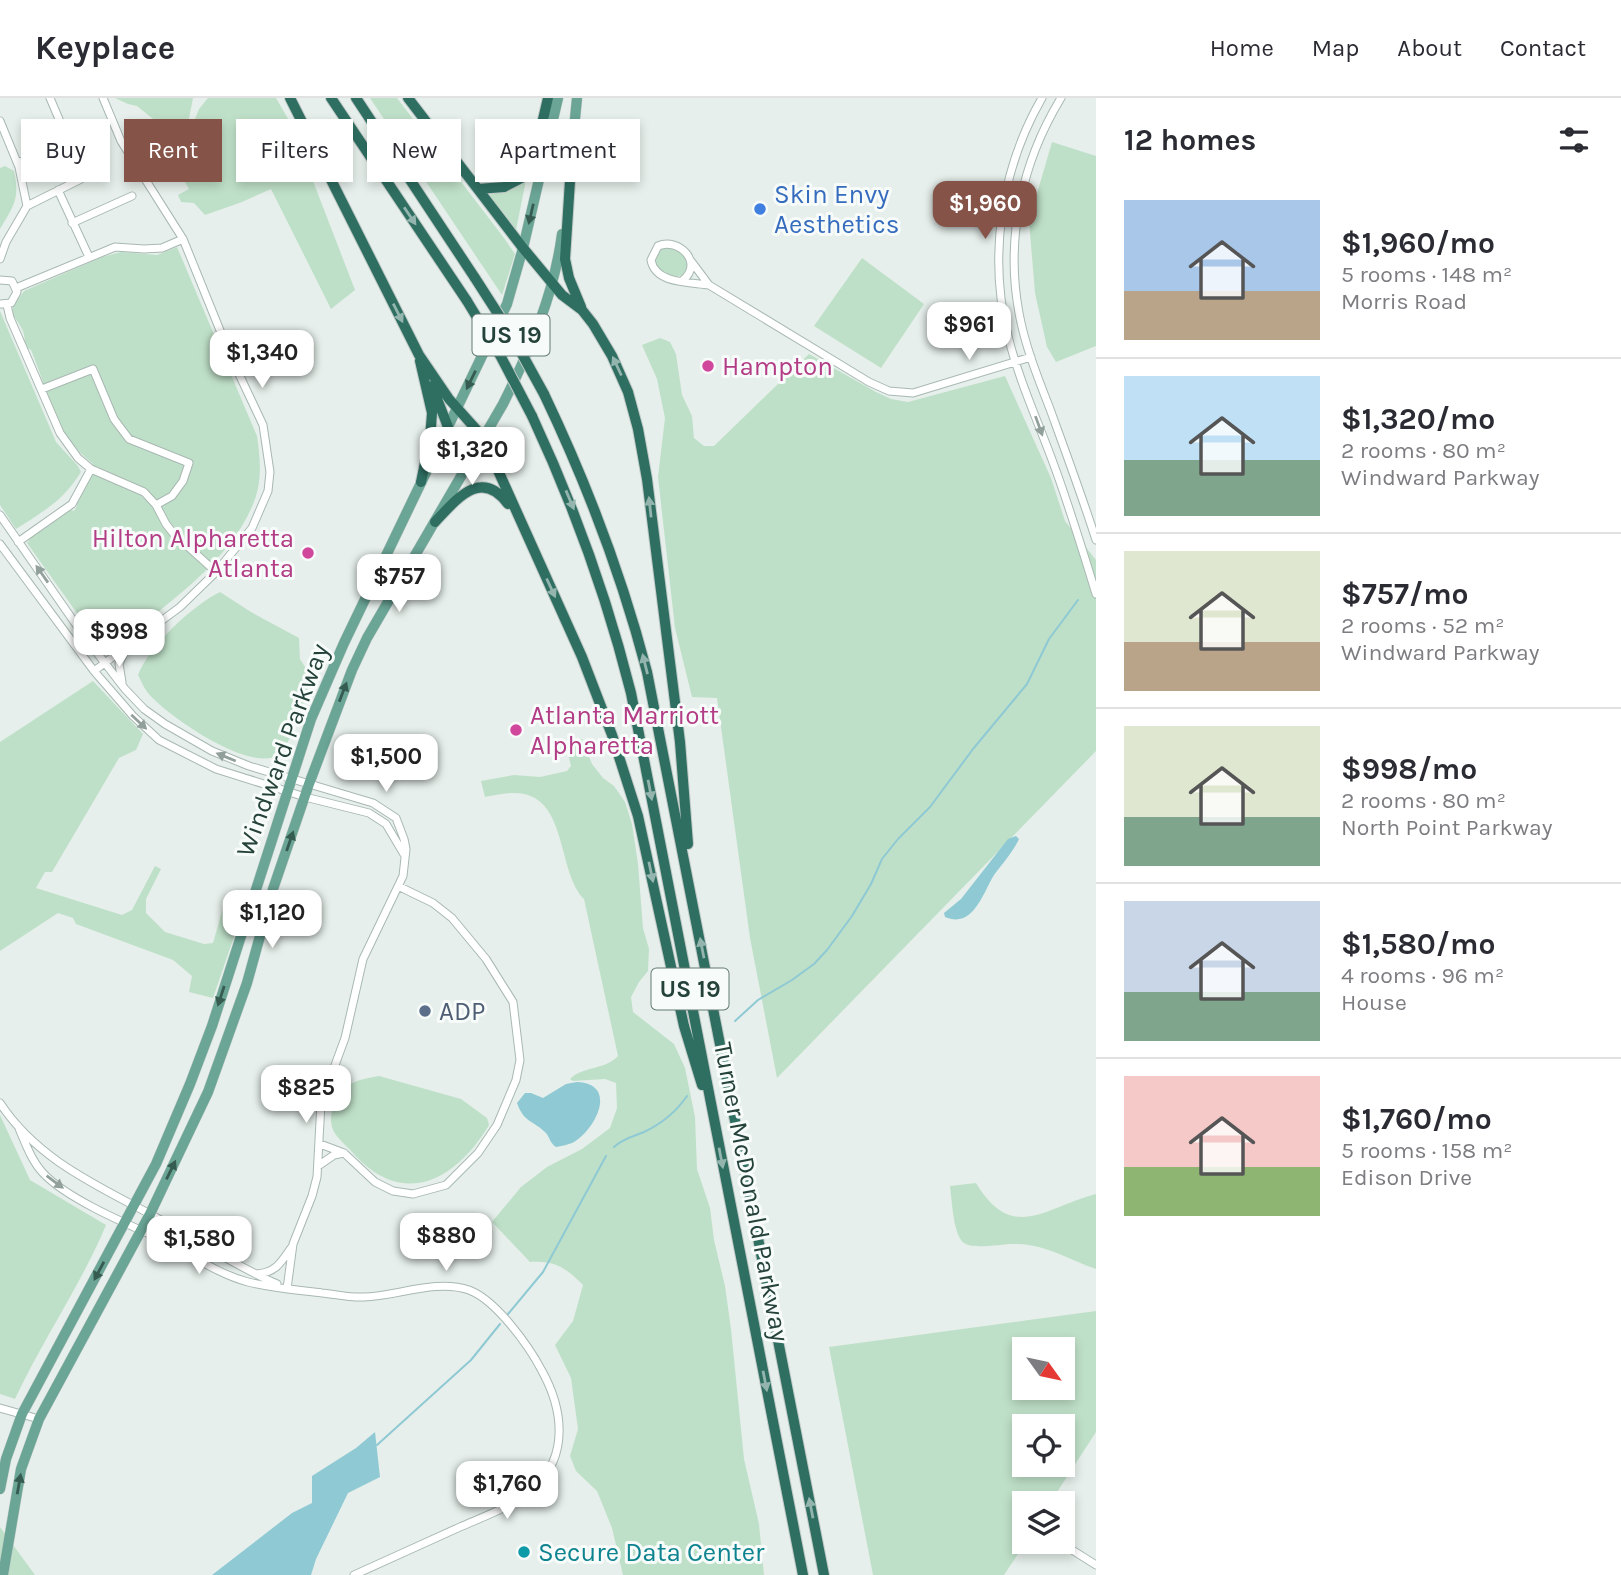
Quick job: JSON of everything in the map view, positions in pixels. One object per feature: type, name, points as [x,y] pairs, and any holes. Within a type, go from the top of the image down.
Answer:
[{"type":"highway","points":[[290,98],[419,355],[457,409],[483,437],[582,657],[630,791],[645,843],[684,1026],[715,1126]]},
{"type":"highway","name":"Turner McDonald Parkway","points":[[331,98],[496,348],[532,416],[578,519],[602,588],[639,729],[803,1575]]},
{"type":"highway","name":"Turner McDonald Parkway","points":[[356,98],[511,334],[544,394],[569,446],[605,534],[635,625],[658,721],[824,1575]]},
{"type":"highway","points":[[408,98],[552,284],[582,310]]},
{"type":"highway","points":[[478,189],[504,187],[527,175],[533,161],[548,98]]},
{"type":"highway","points":[[570,182],[565,259],[569,278],[582,310],[602,338],[620,373],[634,411],[642,447],[680,742],[693,899]]},
{"type":"highway","points":[[419,355],[432,413],[430,439],[421,482]]},
{"type":"highway","points":[[434,376],[436,396],[448,427]]},
{"type":"highway","points":[[435,522],[461,495],[472,488],[483,487],[504,499],[518,518]]},
{"type":"main road","name":"Windward Parkway","points":[[0,1489],[6,1460],[22,1414],[134,1206],[170,1133],[190,1084],[212,1026],[311,719],[344,643],[507,304],[558,98]]},
{"type":"main road","name":"Windward Parkway","points":[[575,119],[577,98]]},
{"type":"main road","name":"Windward Parkway","points":[[3,1575],[21,1469],[39,1419],[150,1214],[208,1092],[247,983],[274,889],[309,784],[352,670],[367,638],[503,404],[534,341],[561,246],[569,182]]},
{"type":"street","points":[[50,98],[59,119]]},
{"type":"street","points":[[94,671],[180,607],[216,572],[245,538],[268,491],[268,454],[263,425],[230,355],[183,239],[121,141],[103,98]]},
{"type":"street","points":[[1042,98],[1027,127],[1005,194],[999,241],[1002,309],[1016,362],[1067,501],[1096,594]]},
{"type":"street","points":[[1061,98],[1030,163],[1014,246],[1016,287],[1021,324],[1031,357],[1096,540]]},
{"type":"street","points":[[0,121],[18,163],[27,206]]},
{"type":"street","points":[[0,259],[6,242],[27,206],[75,182]]},
{"type":"street","points":[[58,190],[89,257]]},
{"type":"street","points":[[72,223],[132,196]]},
{"type":"street","points":[[16,288],[115,247],[162,248],[183,239]]},
{"type":"street","points":[[709,285],[685,252],[675,245],[662,244],[654,250],[651,260],[655,271],[665,278],[709,285],[869,382],[889,391],[903,394],[918,392],[1031,357]]},
{"type":"street","points":[[683,280],[689,274],[691,261]]},
{"type":"street","points":[[0,279],[8,279],[16,288]]},
{"type":"street","points":[[16,288],[14,300],[3,304],[60,433],[78,458],[91,469],[137,488],[156,505],[173,533],[216,572]]},
{"type":"street","points":[[42,389],[93,369],[114,419],[129,439],[189,463],[183,481],[172,496],[156,505]]},
{"type":"street","points":[[18,542],[72,504],[91,469]]},
{"type":"street","points":[[0,515],[104,663],[144,709],[190,740],[249,766],[373,803],[396,818],[402,832],[406,849],[400,887],[363,959],[345,1038],[321,1103],[318,1166],[312,1196],[293,1244],[275,1270],[253,1274]]},
{"type":"street","points":[[0,544],[94,671],[133,716],[159,740],[216,769],[380,818],[393,834],[405,857]]},
{"type":"street","points":[[89,642],[106,647],[127,646]]},
{"type":"street","points":[[125,689],[119,673],[119,664],[127,646]]},
{"type":"street","points":[[320,1144],[344,1153],[375,1182],[393,1191],[413,1194],[446,1185],[478,1153],[497,1125],[516,1080],[520,1060],[513,1002],[486,959],[452,918],[433,903],[400,887]]},
{"type":"street","points":[[0,1103],[18,1126],[54,1160],[78,1176],[253,1274],[288,1289]]},
{"type":"street","points":[[18,1126],[31,1155],[43,1173],[68,1192],[223,1273],[248,1282],[362,1298],[455,1287],[483,1296],[538,1363],[558,1408],[561,1428],[557,1452],[549,1472],[533,1489],[508,1505],[354,1575]]},
{"type":"street","points":[[318,1166],[334,1155],[344,1153]]},
{"type":"street","points":[[288,1289],[293,1244]]},
{"type":"street","points":[[0,1408],[39,1419]]},
{"type":"street","points":[[1075,1552],[1096,1565]]},
{"type":"green space","points":[[115,98],[193,98],[189,119],[153,119],[137,106]]},
{"type":"green space","points":[[208,98],[276,98],[288,119],[236,119],[236,182],[313,182],[355,290],[331,309],[271,189],[205,215],[194,203],[181,202],[178,195],[189,189],[185,182],[222,182],[222,119],[195,119]]},
{"type":"green space","points":[[370,98],[397,98],[413,119],[384,119]]},
{"type":"green space","points":[[1052,142],[1096,156],[1096,346],[1056,362],[1047,347],[1035,293],[1029,221]]},
{"type":"green space","points":[[5,166],[14,171],[16,195],[0,229],[0,168]]},
{"type":"green space","points":[[426,182],[461,182],[515,254],[502,295]]},
{"type":"green space","points":[[525,185],[516,230],[489,195]]},
{"type":"green space","points":[[177,247],[257,436],[260,466],[258,488],[247,518],[219,557],[182,592],[124,638],[113,643],[106,642],[94,637],[27,543],[33,535],[69,509],[74,511],[93,464],[69,439],[61,426],[31,350],[24,343],[23,331],[12,313],[13,306],[24,291],[102,257],[121,252],[157,255]]},
{"type":"green space","points":[[666,247],[678,251],[686,259],[689,267],[684,275],[670,275],[657,268],[655,260],[658,251]]},
{"type":"green space","points":[[862,258],[924,304],[881,368],[814,326]]},
{"type":"green space","points":[[0,311],[56,442],[81,472],[60,498],[16,529],[0,505]]},
{"type":"green space","points":[[660,338],[670,342],[676,354],[682,395],[692,416],[694,438],[704,446],[714,446],[809,354],[876,392],[891,399],[908,402],[1005,376],[1051,478],[1065,521],[1096,560],[1096,751],[777,1078],[750,938],[717,698],[692,697],[675,628],[658,477],[665,418],[657,379],[642,345]]},
{"type":"green space","points":[[220,592],[299,638],[300,659],[312,678],[293,731],[278,755],[265,758],[249,756],[210,739],[158,703],[138,675],[162,639],[197,606]]},
{"type":"green space","points":[[93,681],[143,734],[136,750],[119,758],[52,872],[45,872],[36,888],[122,915],[132,910],[155,866],[161,869],[146,899],[146,913],[165,932],[204,944],[213,943],[225,901],[234,906],[231,922],[237,928],[213,998],[189,992],[192,976],[173,960],[76,924],[73,918],[58,913],[0,951],[0,742]]},
{"type":"green space","points":[[582,739],[592,764],[603,778],[614,786],[625,802],[632,824],[643,928],[649,949],[648,971],[631,997],[633,1012],[674,1044],[685,1068],[695,1117],[697,1169],[710,1208],[714,1240],[725,1286],[744,1459],[759,1524],[764,1575],[623,1575],[612,1528],[597,1491],[576,1471],[570,1456],[578,1429],[571,1378],[555,1345],[573,1321],[583,1285],[560,1266],[546,1262],[530,1262],[492,1222],[521,1187],[547,1167],[582,1149],[610,1128],[617,1108],[616,1083],[605,1079],[570,1079],[581,1072],[607,1064],[618,1056],[584,899],[570,873],[555,824],[538,800],[519,793],[485,797],[481,781],[514,775],[540,777],[567,771],[571,766],[565,741]]},
{"type":"green space","points":[[379,1076],[461,1099],[487,1118],[489,1125],[475,1145],[444,1174],[408,1184],[390,1180],[371,1170],[352,1152],[335,1134],[331,1121],[337,1098],[346,1087],[357,1081]]},
{"type":"green space","points":[[0,1115],[30,1180],[106,1225],[15,1399],[0,1394]]},
{"type":"green space","points":[[976,1183],[990,1202],[1003,1212],[1017,1217],[1045,1212],[1096,1194],[1096,1269],[1029,1245],[975,1246],[964,1243],[955,1225],[950,1186]]},
{"type":"green space","points":[[1096,1311],[1096,1432],[1075,1464],[1075,1414],[1012,1414],[1012,1477],[1067,1477],[1058,1491],[1012,1491],[1012,1554],[1018,1554],[1004,1575],[873,1575],[829,1347]]},
{"type":"green space","points":[[0,1527],[35,1575],[0,1575]]},
{"type":"water","points":[[1016,836],[1019,839],[1017,844],[970,914],[955,919],[945,917],[944,913],[961,899],[1008,839]]},
{"type":"water","points":[[577,1082],[590,1085],[597,1091],[599,1109],[595,1119],[580,1137],[572,1143],[556,1147],[546,1133],[529,1121],[517,1103],[525,1093],[543,1098],[566,1084]]},
{"type":"water","points":[[375,1432],[380,1477],[348,1493],[311,1575],[212,1575],[292,1513],[312,1503],[312,1476],[356,1448]]},
{"type":"waterway","points":[[735,1021],[758,1000],[814,964],[827,950],[852,916],[882,859],[930,807],[973,749],[1027,684],[1049,639],[1078,600]]},
{"type":"waterway","points":[[614,1147],[663,1121],[687,1096]]},
{"type":"waterway","points":[[508,1314],[543,1272],[606,1156]]},
{"type":"waterway","points":[[377,1445],[471,1360],[500,1324]]},
{"type":"place","name":"Skin Envy Aesthetics","points":[[760,209]]},
{"type":"place","name":"Hampton","points":[[708,366]]},
{"type":"place","name":"Hilton Alpharetta Atlanta","points":[[308,553]]},
{"type":"place","name":"Atlanta Marriott Alpharetta","points":[[516,730]]},
{"type":"place","name":"ADP","points":[[425,1011]]},
{"type":"place","name":"Secure Data Center","points":[[524,1552]]}]
